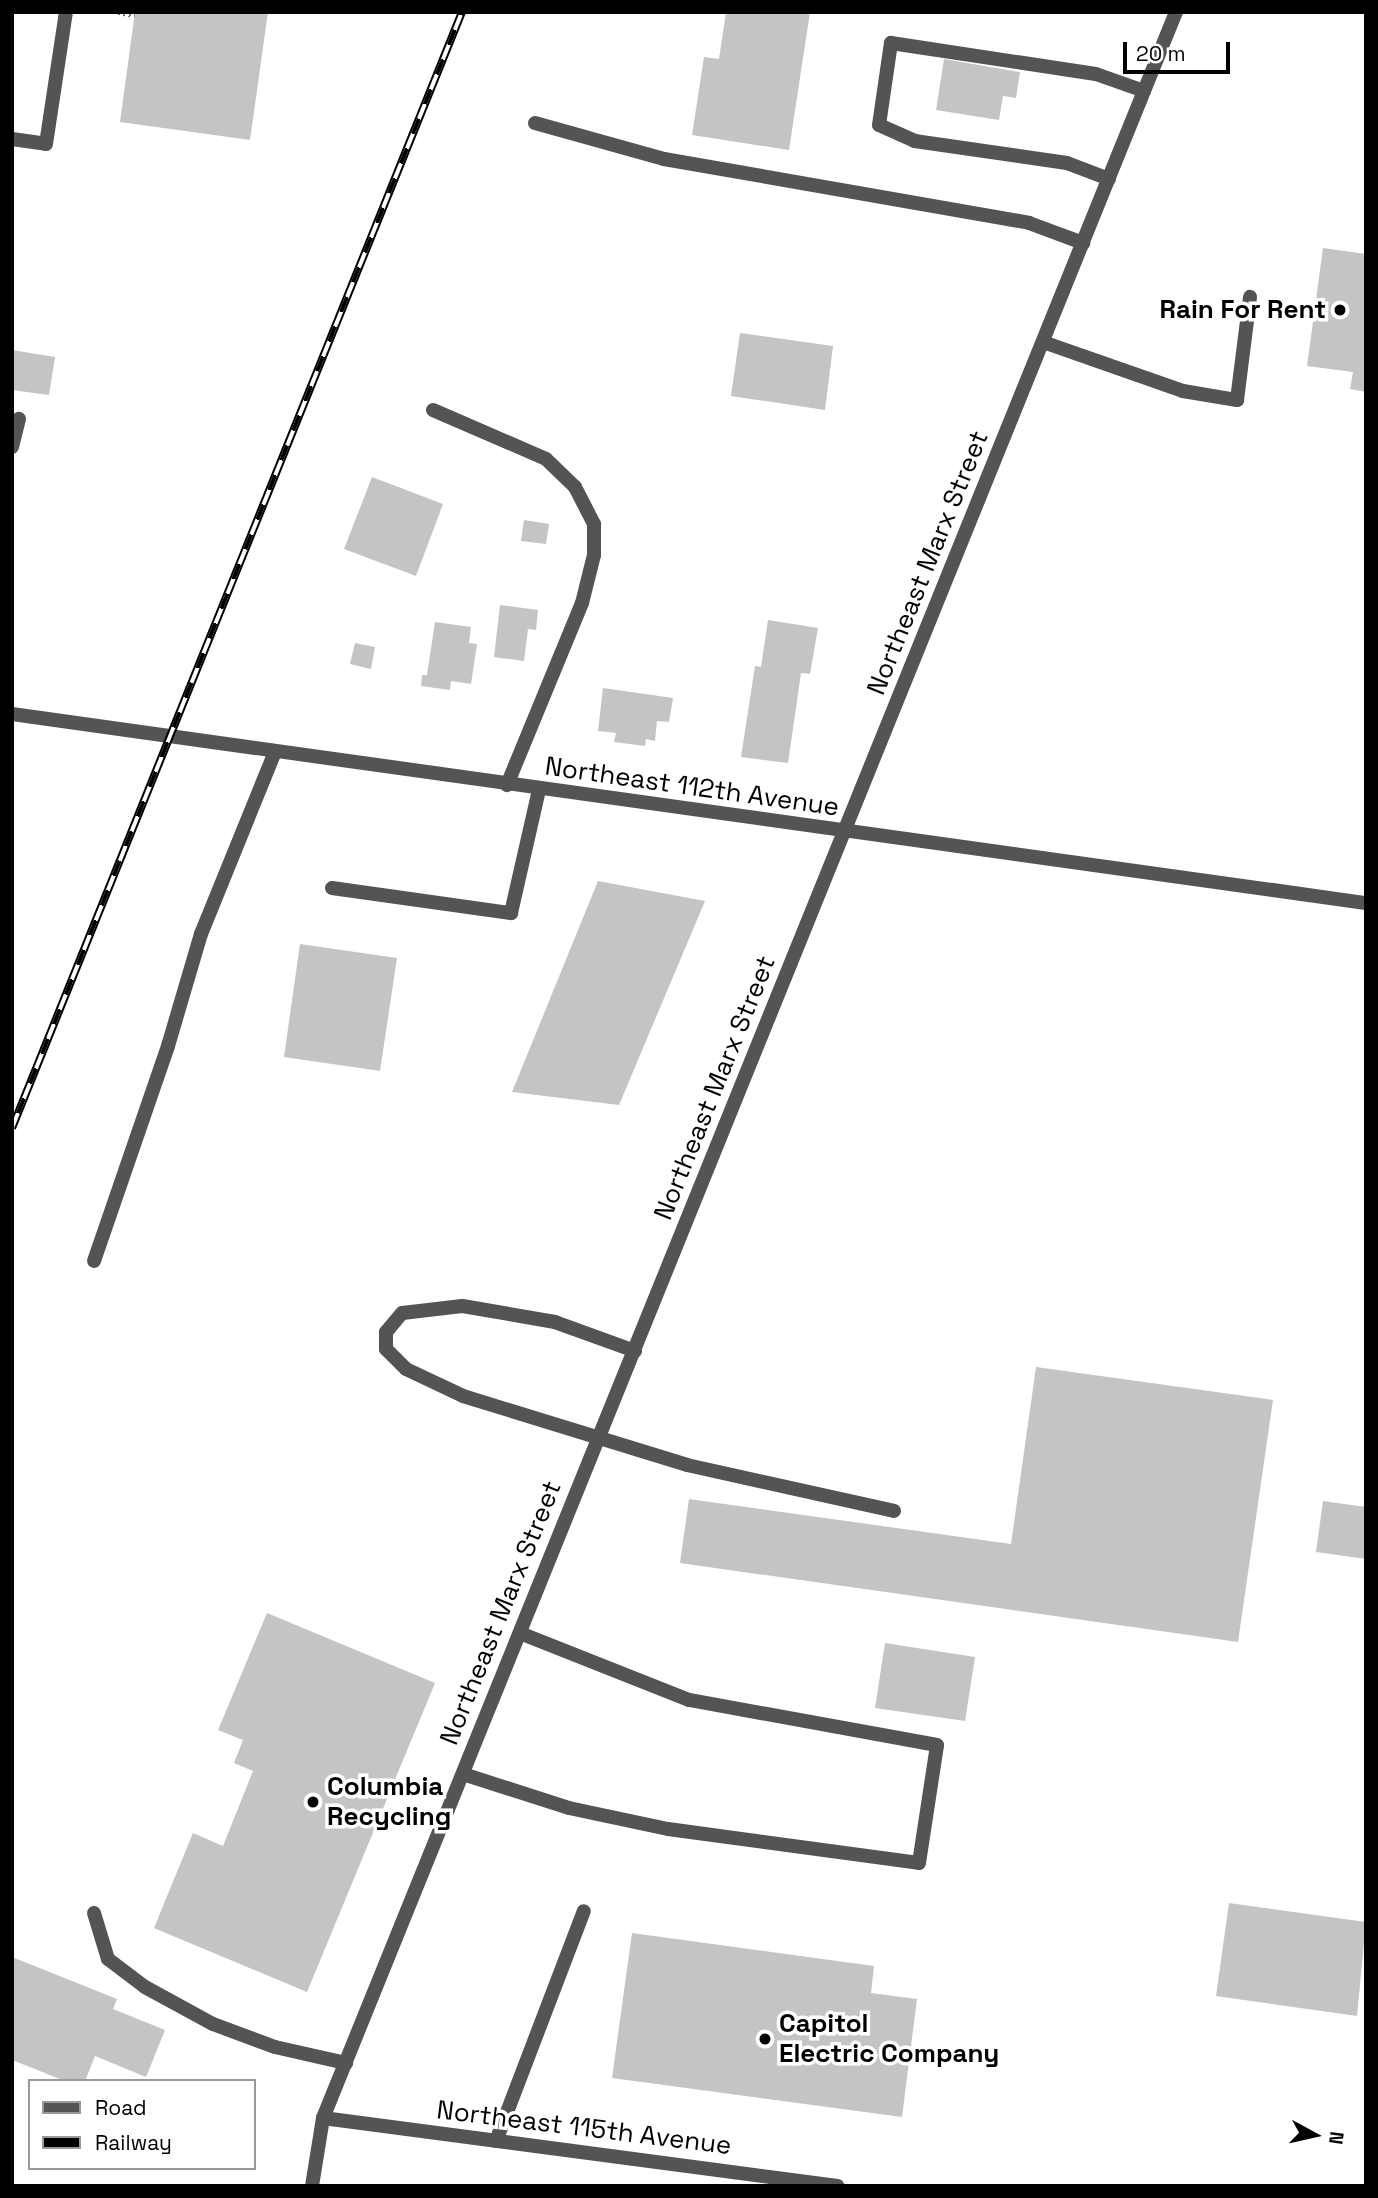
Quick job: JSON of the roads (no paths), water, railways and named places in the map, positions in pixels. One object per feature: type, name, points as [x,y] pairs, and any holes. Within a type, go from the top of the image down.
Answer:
[{"type":"street","points":[[12,139],[46,144],[66,12]]},
{"type":"street","name":"Northeast Marx Street","points":[[312,2186],[323,2118],[1176,12]]},
{"type":"street","points":[[1109,179],[1066,163],[915,141],[879,125],[891,43],[1096,74],[1144,91]]},
{"type":"street","points":[[535,123],[664,159],[1029,223],[1083,243]]},
{"type":"street","points":[[1043,342],[1182,391],[1237,400],[1250,297]]},
{"type":"street","points":[[433,410],[546,459],[575,487],[594,524],[594,555],[582,603],[507,785]]},
{"type":"street","points":[[12,447],[19,419]]},
{"type":"street","name":"Northeast 112th Avenue","points":[[12,714],[845,834],[1366,903]]},
{"type":"street","points":[[94,1261],[168,1046],[201,934],[275,752]]},
{"type":"street","points":[[332,888],[511,913],[539,790]]},
{"type":"street","points":[[635,1351],[555,1322],[462,1306],[402,1313],[386,1332],[386,1349],[406,1369],[463,1396],[687,1465],[894,1511]]},
{"type":"street","points":[[463,1774],[569,1808],[668,1829],[919,1863],[937,1745],[841,1731],[689,1700],[520,1633]]},
{"type":"street","points":[[496,2141],[584,1910]]},
{"type":"street","points":[[94,1913],[108,1958],[145,1987],[213,2024],[262,2042],[346,2063]]},
{"type":"street","name":"Northeast 115th Avenue","points":[[323,2118],[838,2186]]},
{"type":"railway","points":[[12,1128],[462,12]]},
{"type":"place","name":"Rain For Rent","points":[[1340,310]]},
{"type":"place","name":"Columbia Recycling","points":[[313,1802]]},
{"type":"place","name":"Capitol Electric Company","points":[[765,2039]]}]
